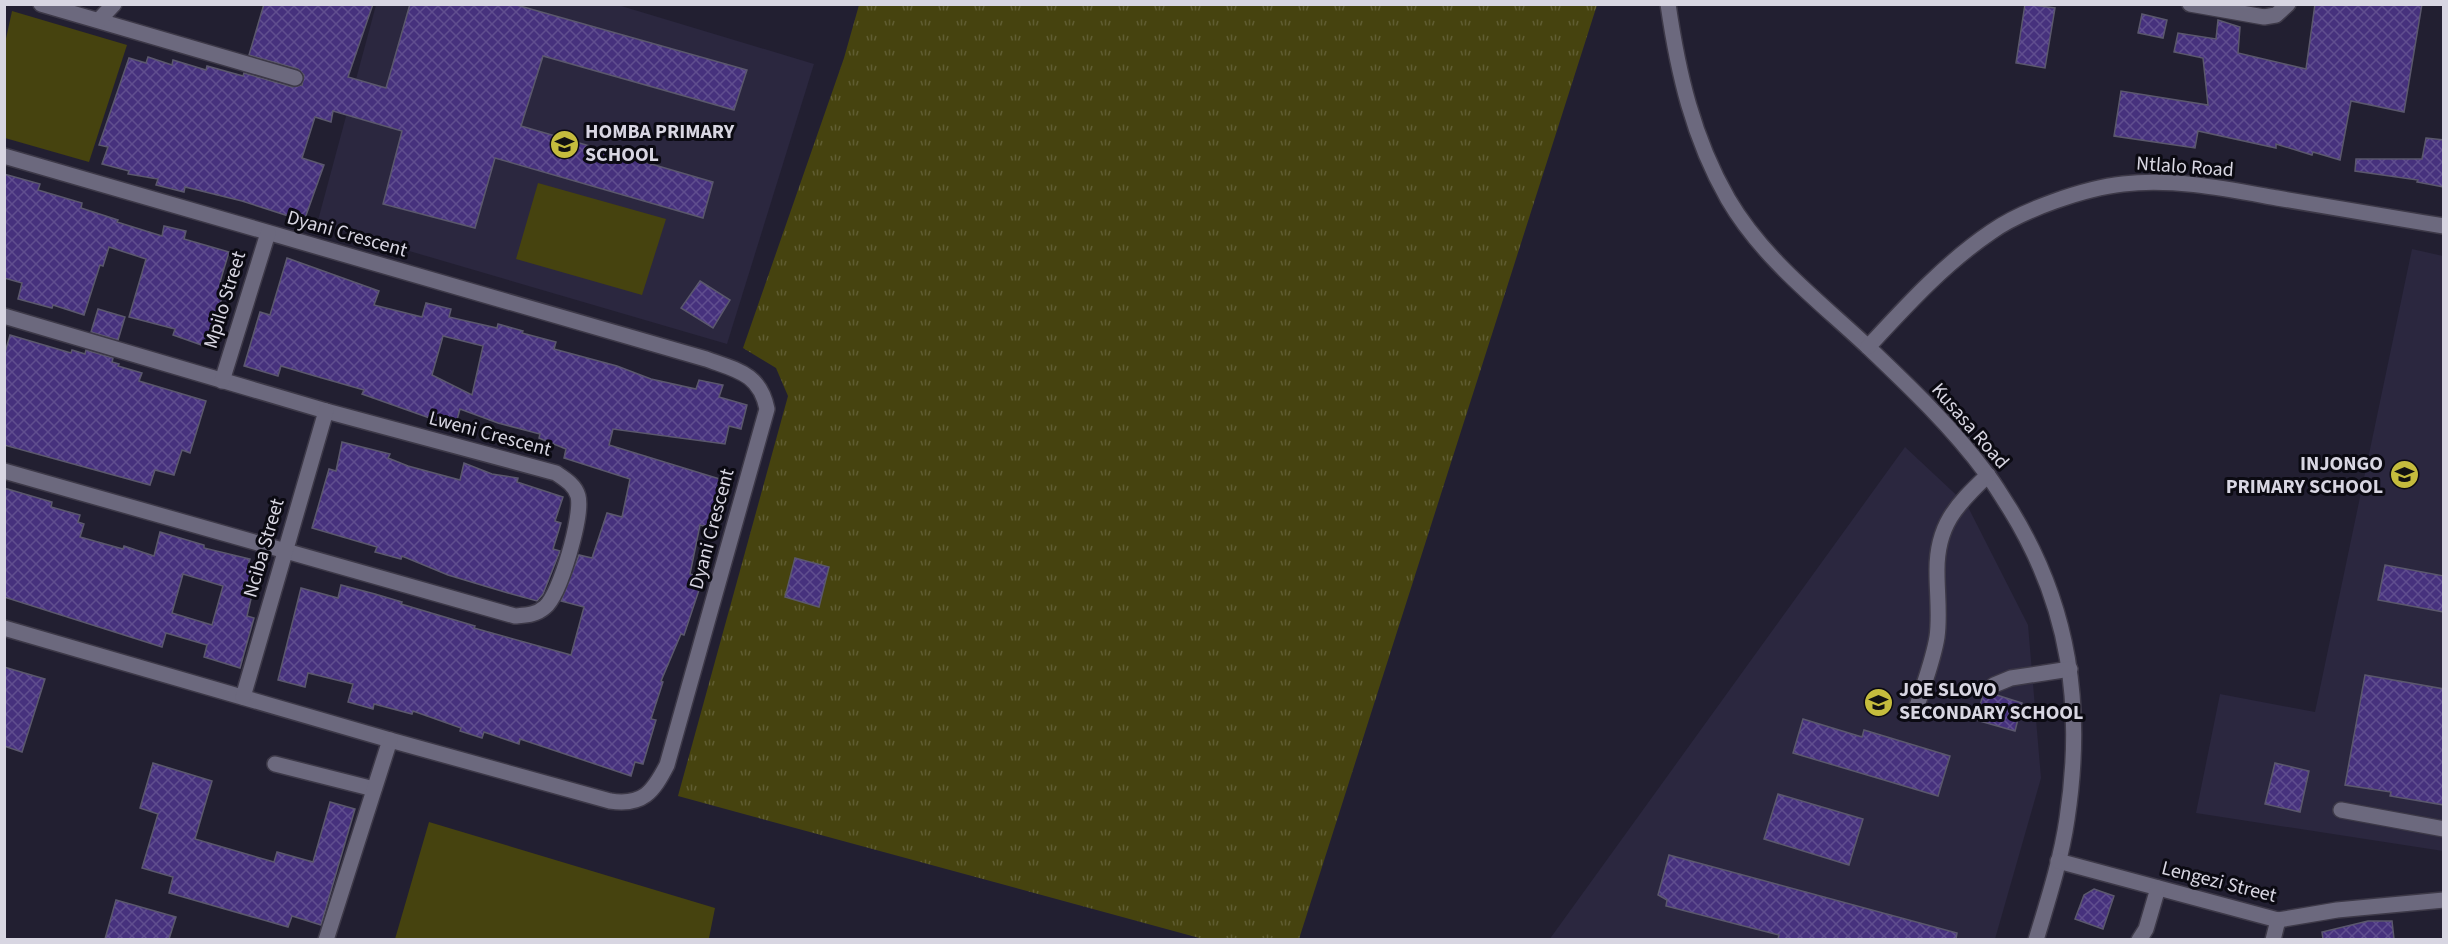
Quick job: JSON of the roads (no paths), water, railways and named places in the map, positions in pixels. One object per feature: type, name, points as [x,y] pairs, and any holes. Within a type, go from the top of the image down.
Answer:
[{"type":"street","points":[[41,4],[295,78]]},
{"type":"street","points":[[99,20],[114,4]]},
{"type":"street","name":"Kusasa Road","points":[[1668,4],[1684,94],[1703,149],[1729,200],[1754,236],[1792,279],[1868,347],[1957,436],[1988,475],[2030,541],[2053,596],[2070,669],[2074,719],[2073,767],[2067,821],[2036,939]]},
{"type":"street","points":[[2190,4],[2264,17],[2276,15],[2288,4]]},
{"type":"street","name":"Dyani Crescent","points":[[4,156],[706,360],[752,378],[760,388],[767,409],[667,765],[652,791],[628,802],[610,801],[390,740],[4,628]]},
{"type":"street","name":"Ntlalo Road","points":[[1868,347],[1913,298],[1957,256],[1993,230],[2074,195],[2123,184],[2174,183],[2223,188],[2444,226]]},
{"type":"street","name":"Mpilo Street","points":[[222,381],[268,233]]},
{"type":"street","name":"Lweni Crescent","points":[[4,316],[326,411],[556,473],[567,480],[578,494],[579,508],[560,584],[553,600],[532,615],[515,616],[4,471]]},
{"type":"street","name":"Nciba Street","points":[[243,697],[326,411]]},
{"type":"street","points":[[1915,712],[1937,638],[1939,614],[1937,571],[1941,537],[1955,508],[1988,475]]},
{"type":"street","points":[[1994,685],[2011,678],[2070,669]]},
{"type":"street","points":[[326,939],[390,740]]},
{"type":"street","points":[[275,764],[374,789]]},
{"type":"street","points":[[2340,810],[2444,829]]},
{"type":"street","name":"Lengezi Street","points":[[2058,861],[2278,920],[2337,910],[2444,900]]},
{"type":"street","points":[[2139,939],[2146,929],[2158,888]]},
{"type":"street","points":[[2273,939],[2278,920]]},
{"type":"place","name":"HOMBA PRIMARY SCHOOL","points":[[564,144]]},
{"type":"place","name":"INJONGO PRIMARY SCHOOL","points":[[2404,475]]},
{"type":"place","name":"JOE SLOVO SECONDARY SCHOOL","points":[[1878,702]]}]
